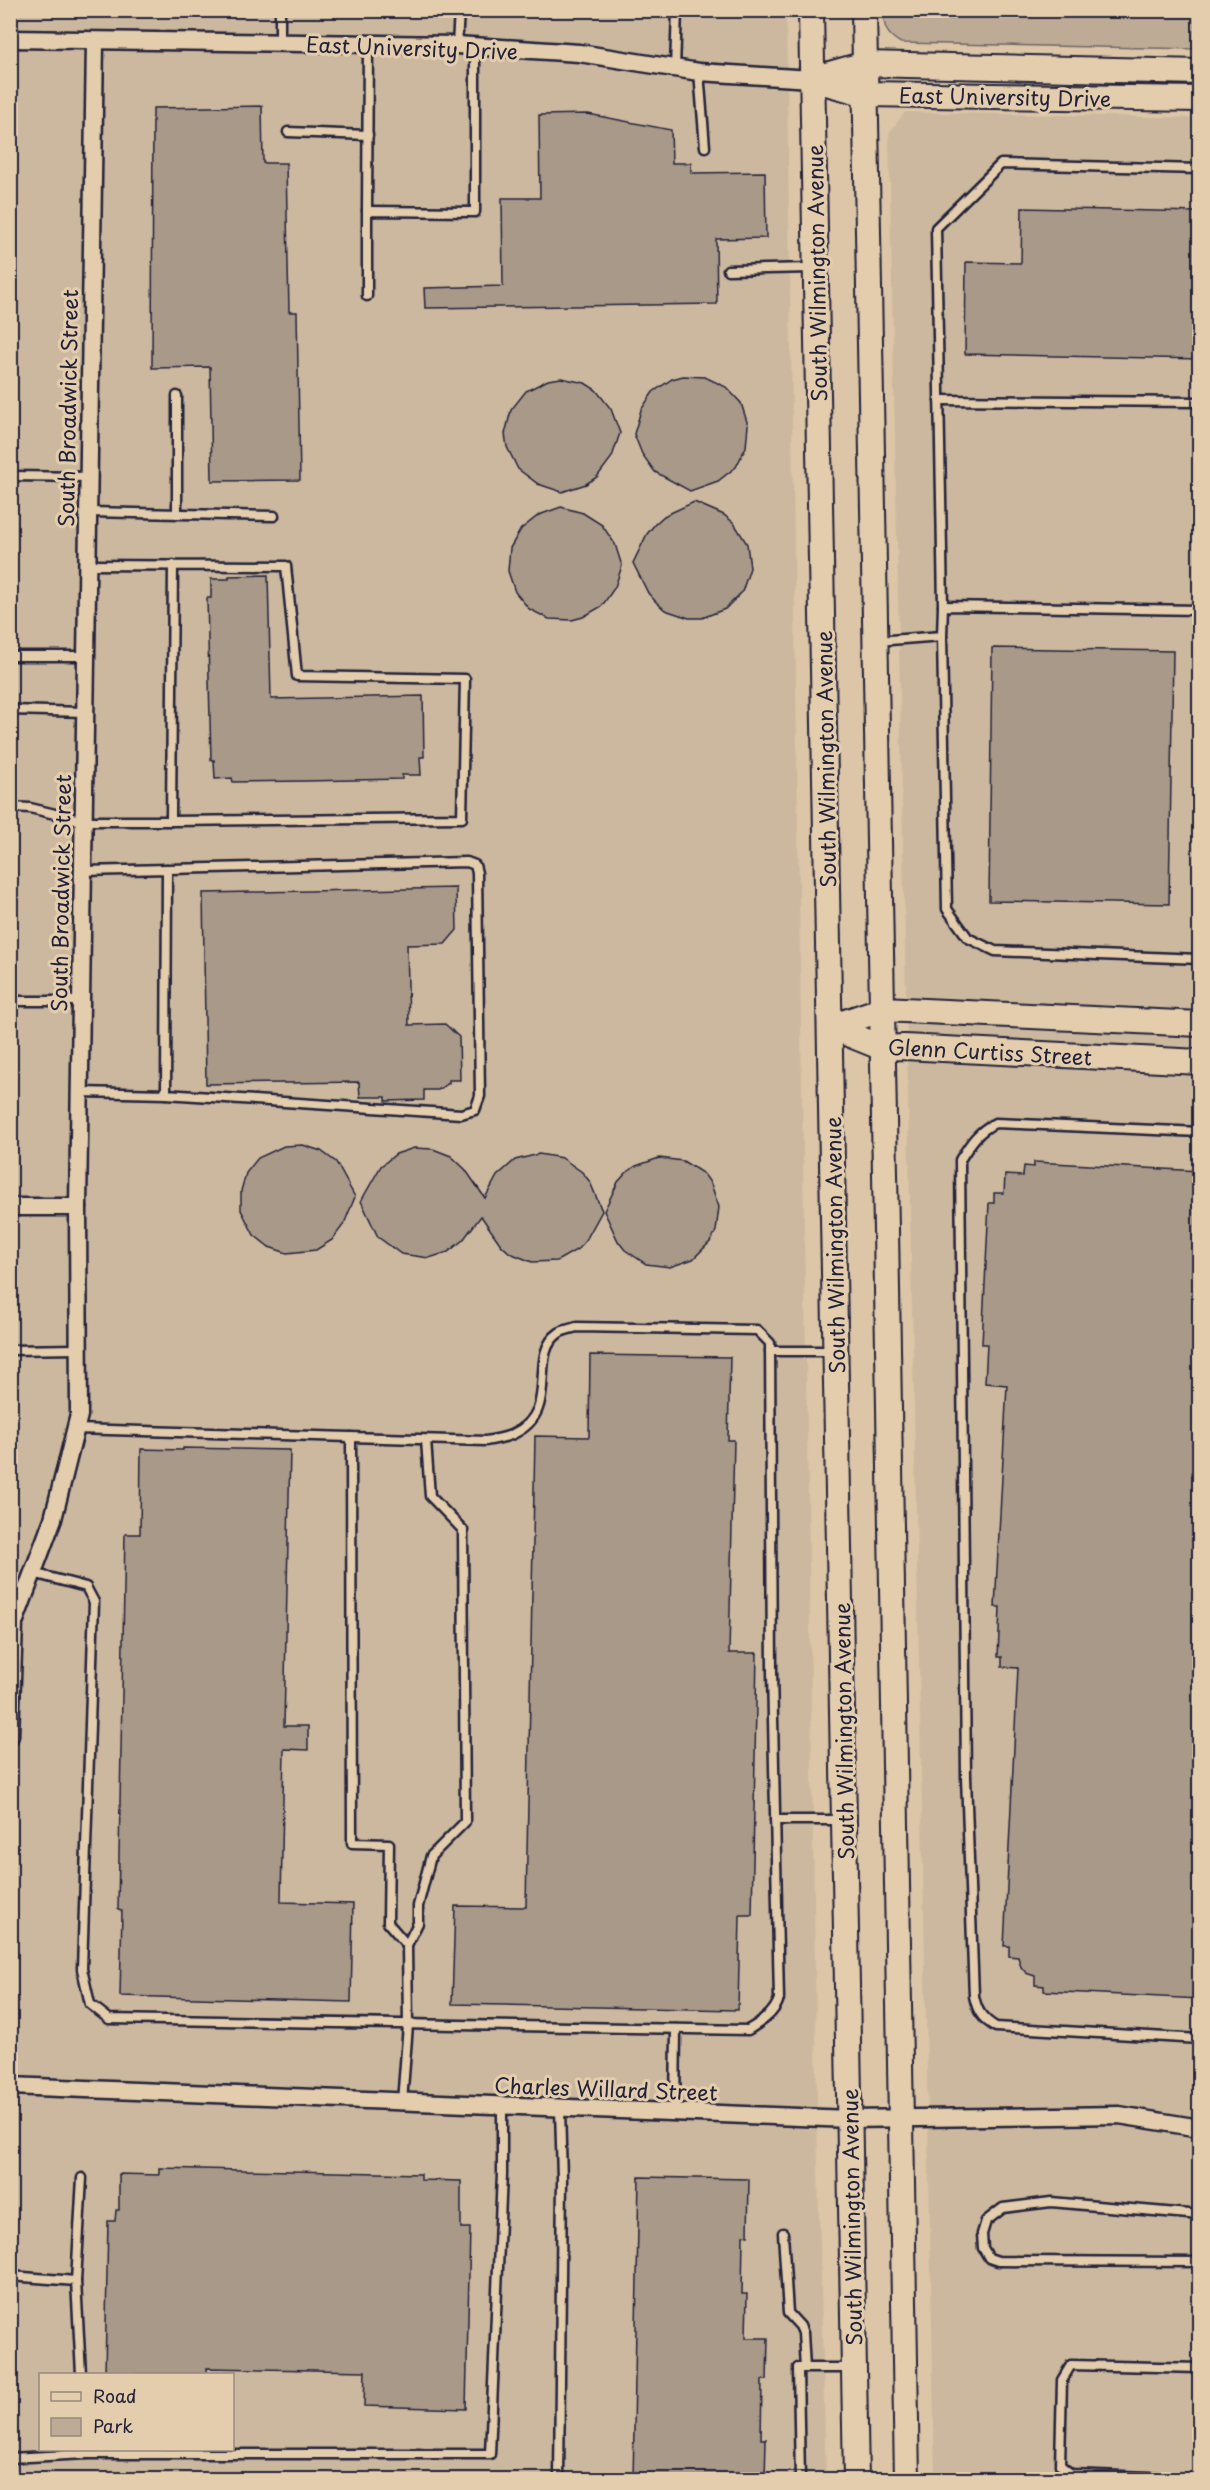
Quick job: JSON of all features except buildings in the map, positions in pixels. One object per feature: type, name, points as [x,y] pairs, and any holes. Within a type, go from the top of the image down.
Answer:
[{"type":"main road","name":"South Wilmington Avenue","points":[[812,10],[856,2480]]},
{"type":"main road","points":[[864,10],[877,641],[907,2480]]},
{"type":"main road","name":"East University Drive","points":[[812,79],[865,64],[1200,72]]},
{"type":"main road","name":"East University Drive","points":[[812,79],[866,94],[1200,99]]},
{"type":"main road","name":"Glenn Curtiss Street","points":[[831,1027],[882,1009],[1200,1024]]},
{"type":"main road","name":"Glenn Curtiss Street","points":[[831,1027],[883,1048],[904,1047],[1200,1062]]},
{"type":"street","name":"East University Drive","points":[[10,39],[457,45],[579,53],[699,72],[812,79]]},
{"type":"street","name":"South Broadwick Street","points":[[10,1736],[12,1622],[53,1519],[79,1415],[78,1207],[95,41]]},
{"type":"street","points":[[10,1207],[78,1207]]},
{"type":"street","name":"Charles Willard Street","points":[[10,2086],[849,2119],[1119,2115],[1200,2128]]},
{"type":"lane","points":[[280,10],[280,43]]},
{"type":"lane","points":[[457,45],[459,10]]},
{"type":"lane","points":[[675,68],[677,10]]},
{"type":"lane","points":[[367,296],[368,44]]},
{"type":"lane","points":[[367,211],[475,212],[475,46]]},
{"type":"lane","points":[[699,72],[705,147]]},
{"type":"lane","points":[[288,132],[368,135]]},
{"type":"lane","points":[[1200,169],[1001,164],[936,228],[947,909],[969,938],[995,951],[1200,959]]},
{"type":"lane","points":[[728,270],[816,268]]},
{"type":"lane","points":[[177,396],[177,514]]},
{"type":"lane","points":[[939,400],[1200,402]]},
{"type":"lane","points":[[10,476],[89,477]]},
{"type":"lane","points":[[88,512],[274,516]]},
{"type":"lane","points":[[10,807],[30,808],[84,821],[462,818],[465,679],[297,676],[286,566],[87,565]]},
{"type":"lane","points":[[171,821],[173,565]]},
{"type":"lane","points":[[943,606],[1200,610]]},
{"type":"lane","points":[[877,641],[942,636]]},
{"type":"lane","points":[[10,656],[86,656]]},
{"type":"lane","points":[[10,710],[86,712]]},
{"type":"lane","points":[[80,1092],[166,1094],[460,1114],[475,1110],[480,1096],[477,873],[475,865],[455,862],[83,871]]},
{"type":"lane","points":[[166,1094],[167,869]]},
{"type":"lane","points":[[10,1001],[81,1001]]},
{"type":"lane","points":[[1200,1132],[994,1123],[972,1140],[960,1160],[966,1777],[976,2008],[984,2020],[996,2027],[1200,2039]]},
{"type":"lane","points":[[33,1573],[86,1587],[94,1602],[82,1969],[90,2004],[109,2019],[748,2030],[761,2022],[776,2007],[779,1999],[770,1343],[757,1330],[576,1327],[558,1334],[546,1351],[541,1406],[531,1422],[514,1434],[486,1441],[75,1429]]},
{"type":"lane","points":[[10,1350],[78,1349]]},
{"type":"lane","points":[[770,1351],[836,1351]]},
{"type":"lane","points":[[351,1437],[352,1843],[389,1844],[388,1923],[407,1945]]},
{"type":"lane","points":[[402,2102],[408,2025],[407,1945],[418,1923],[418,1906],[431,1856],[465,1822],[463,1530],[430,1496],[426,1440]]},
{"type":"lane","points":[[775,1820],[844,1820]]},
{"type":"lane","points":[[675,2113],[676,2029]]},
{"type":"lane","points":[[10,2458],[85,2452],[490,2454],[502,2174],[501,2106]]},
{"type":"lane","points":[[559,2480],[562,2178],[560,2109]]},
{"type":"lane","points":[[81,2373],[76,2281],[82,2178]]},
{"type":"lane","points":[[1200,2215],[1051,2202],[1003,2208],[986,2221],[982,2234],[983,2248],[989,2258],[998,2261],[1200,2262]]},
{"type":"lane","points":[[783,2233],[788,2313],[803,2333],[805,2368]]},
{"type":"lane","points":[[10,2276],[76,2281]]},
{"type":"lane","points":[[1200,2368],[1071,2365],[1062,2380],[1060,2465],[1071,2474],[1200,2479]]},
{"type":"lane","points":[[800,2480],[798,2368],[854,2368]]},
{"type":"shaded area","points":[[11,11],[786,11],[818,2171],[826,2479],[11,2480]]},
{"type":"shaded area","points":[[905,112],[1199,118],[1199,2479],[935,2479],[889,133]]},
{"type":"green space","points":[[883,11],[1199,11],[1199,49],[901,43],[887,30]]}]
